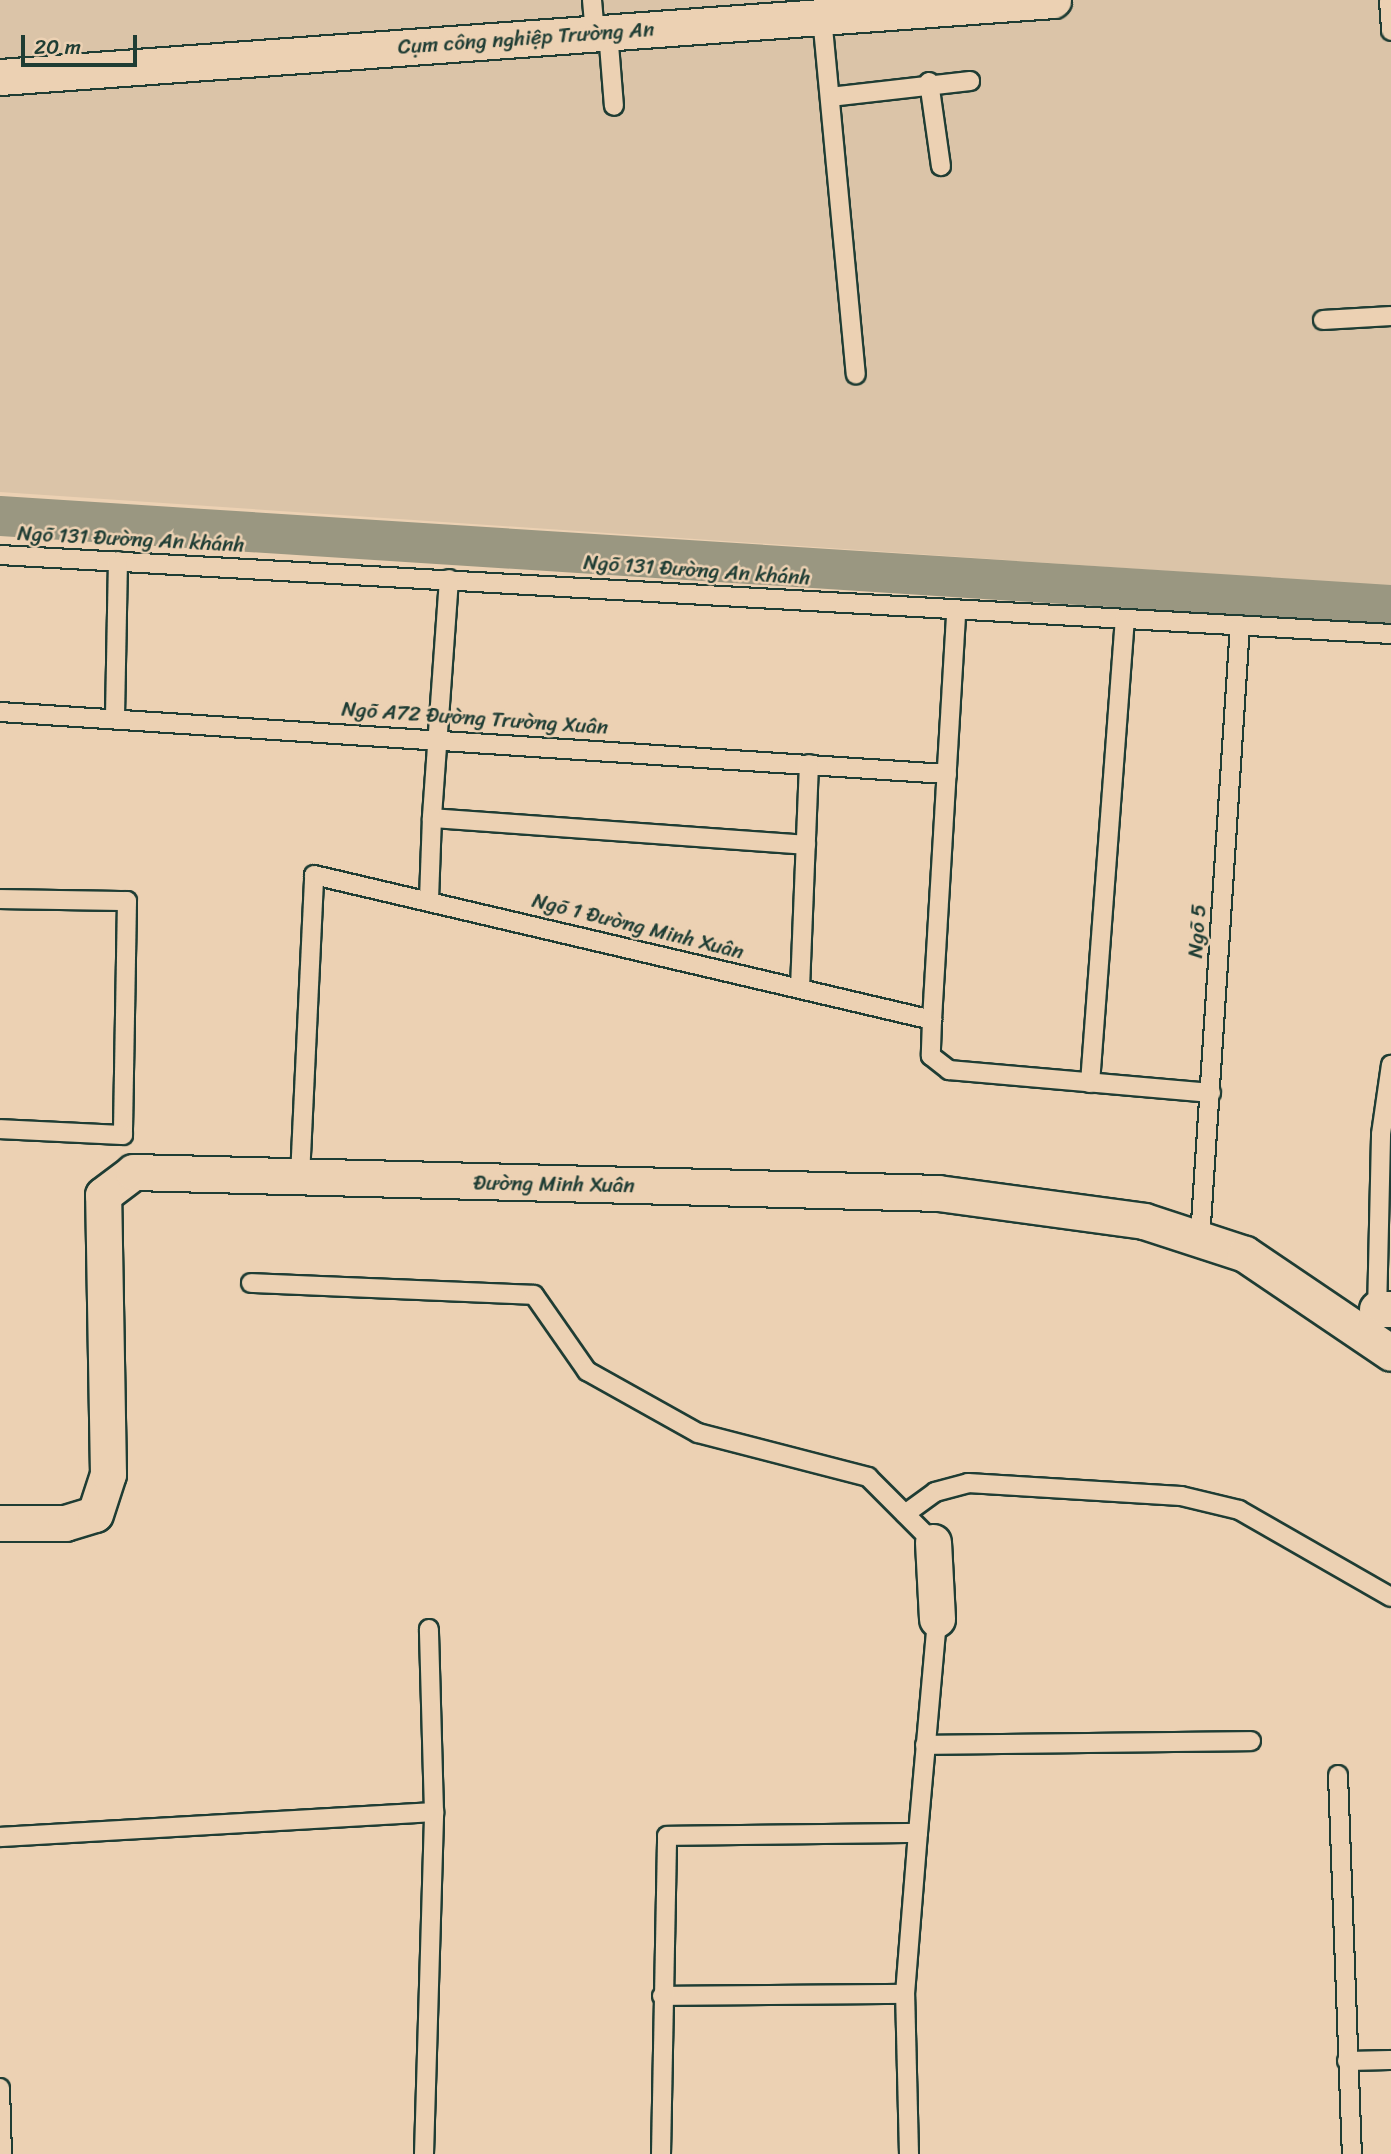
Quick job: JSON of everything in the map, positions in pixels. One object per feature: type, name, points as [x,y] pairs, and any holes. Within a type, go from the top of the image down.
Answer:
[{"type":"street","name":"Cụm công nghiệp Trường An","points":[[0,77],[598,22],[822,17],[944,4],[1052,0]]},
{"type":"street","name":"Đường Minh Xuân","points":[[0,1523],[65,1523],[94,1514],[108,1474],[103,1195],[133,1172],[938,1193],[1144,1221],[1245,1254],[1384,1350]]},
{"type":"street","points":[[933,1542],[935,1611]]},
{"type":"lane","points":[[1389,0],[1391,31]]},
{"type":"lane","points":[[822,17],[856,374]]},
{"type":"lane","points":[[598,22],[614,106]]},
{"type":"lane","points":[[830,97],[929,82],[970,81]]},
{"type":"lane","points":[[929,82],[942,166]]},
{"type":"lane","points":[[1323,320],[1391,316]]},
{"type":"lane","name":"Ngõ 131 Đường An khánh","points":[[0,555],[1391,634]]},
{"type":"lane","points":[[115,716],[118,561]]},
{"type":"lane","points":[[429,899],[449,579]]},
{"type":"lane","points":[[956,611],[931,1056],[949,1070],[1211,1093]]},
{"type":"lane","points":[[1090,1083],[1125,620]]},
{"type":"lane","name":"Ngõ 5","points":[[1200,1239],[1240,625]]},
{"type":"lane","name":"Ngõ A72 Đường Trường Xuân","points":[[0,712],[115,716],[947,774]]},
{"type":"lane","points":[[800,988],[809,764]]},
{"type":"lane","points":[[432,818],[806,845]]},
{"type":"lane","name":"Ngõ 1 Đường Minh Xuân","points":[[300,1177],[314,875],[429,899],[932,1020]]},
{"type":"lane","points":[[0,899],[127,901],[123,1135],[0,1129]]},
{"type":"lane","points":[[1384,1350],[1385,1191],[1391,1065]]},
{"type":"lane","points":[[251,1283],[534,1295],[587,1371],[698,1433],[868,1477],[933,1542]]},
{"type":"lane","points":[[905,1514],[935,1492],[968,1483],[1181,1496],[1239,1510],[1391,1597]]},
{"type":"lane","points":[[909,2154],[905,1994],[935,1611]]},
{"type":"lane","points":[[424,2154],[434,1812],[429,1629]]},
{"type":"lane","points":[[925,1745],[1251,1741]]},
{"type":"lane","points":[[1338,1775],[1352,2154]]},
{"type":"lane","points":[[0,1837],[434,1812]]},
{"type":"lane","points":[[661,2154],[667,1836],[918,1833]]},
{"type":"lane","points":[[662,1996],[905,1994]]},
{"type":"lane","points":[[1347,2061],[1391,2060]]},
{"type":"lane","points":[[0,2088],[2,2154]]},
{"type":"shaded area","points":[[0,0],[1391,0],[1391,586],[0,492]]},
{"type":"waterway","points":[[0,516],[1391,605]]}]
